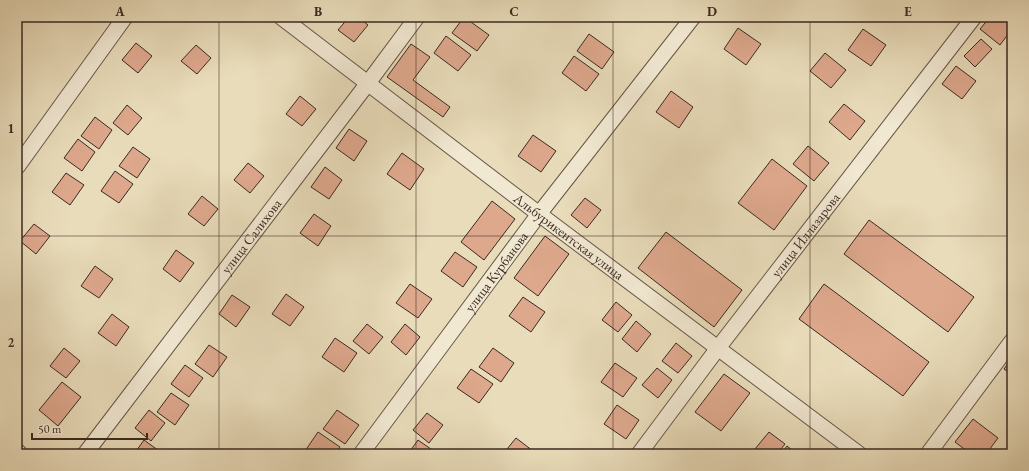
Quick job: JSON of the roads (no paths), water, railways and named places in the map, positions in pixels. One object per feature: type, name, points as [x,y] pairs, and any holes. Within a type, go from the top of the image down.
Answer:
[{"type":"street","points":[[17,167],[125,17]]},
{"type":"street","name":"Альбурикентская улица","points":[[281,17],[539,214],[859,454]]},
{"type":"street","name":"улица Салихова","points":[[85,454],[417,17]]},
{"type":"street","name":"улица Курбанова","points":[[361,454],[539,214],[693,17]]},
{"type":"street","name":"улица Иллазарова","points":[[639,454],[718,348],[974,17]]},
{"type":"street","points":[[928,454],[1012,341]]},
{"type":"street","points":[[17,451],[20,454]]}]
